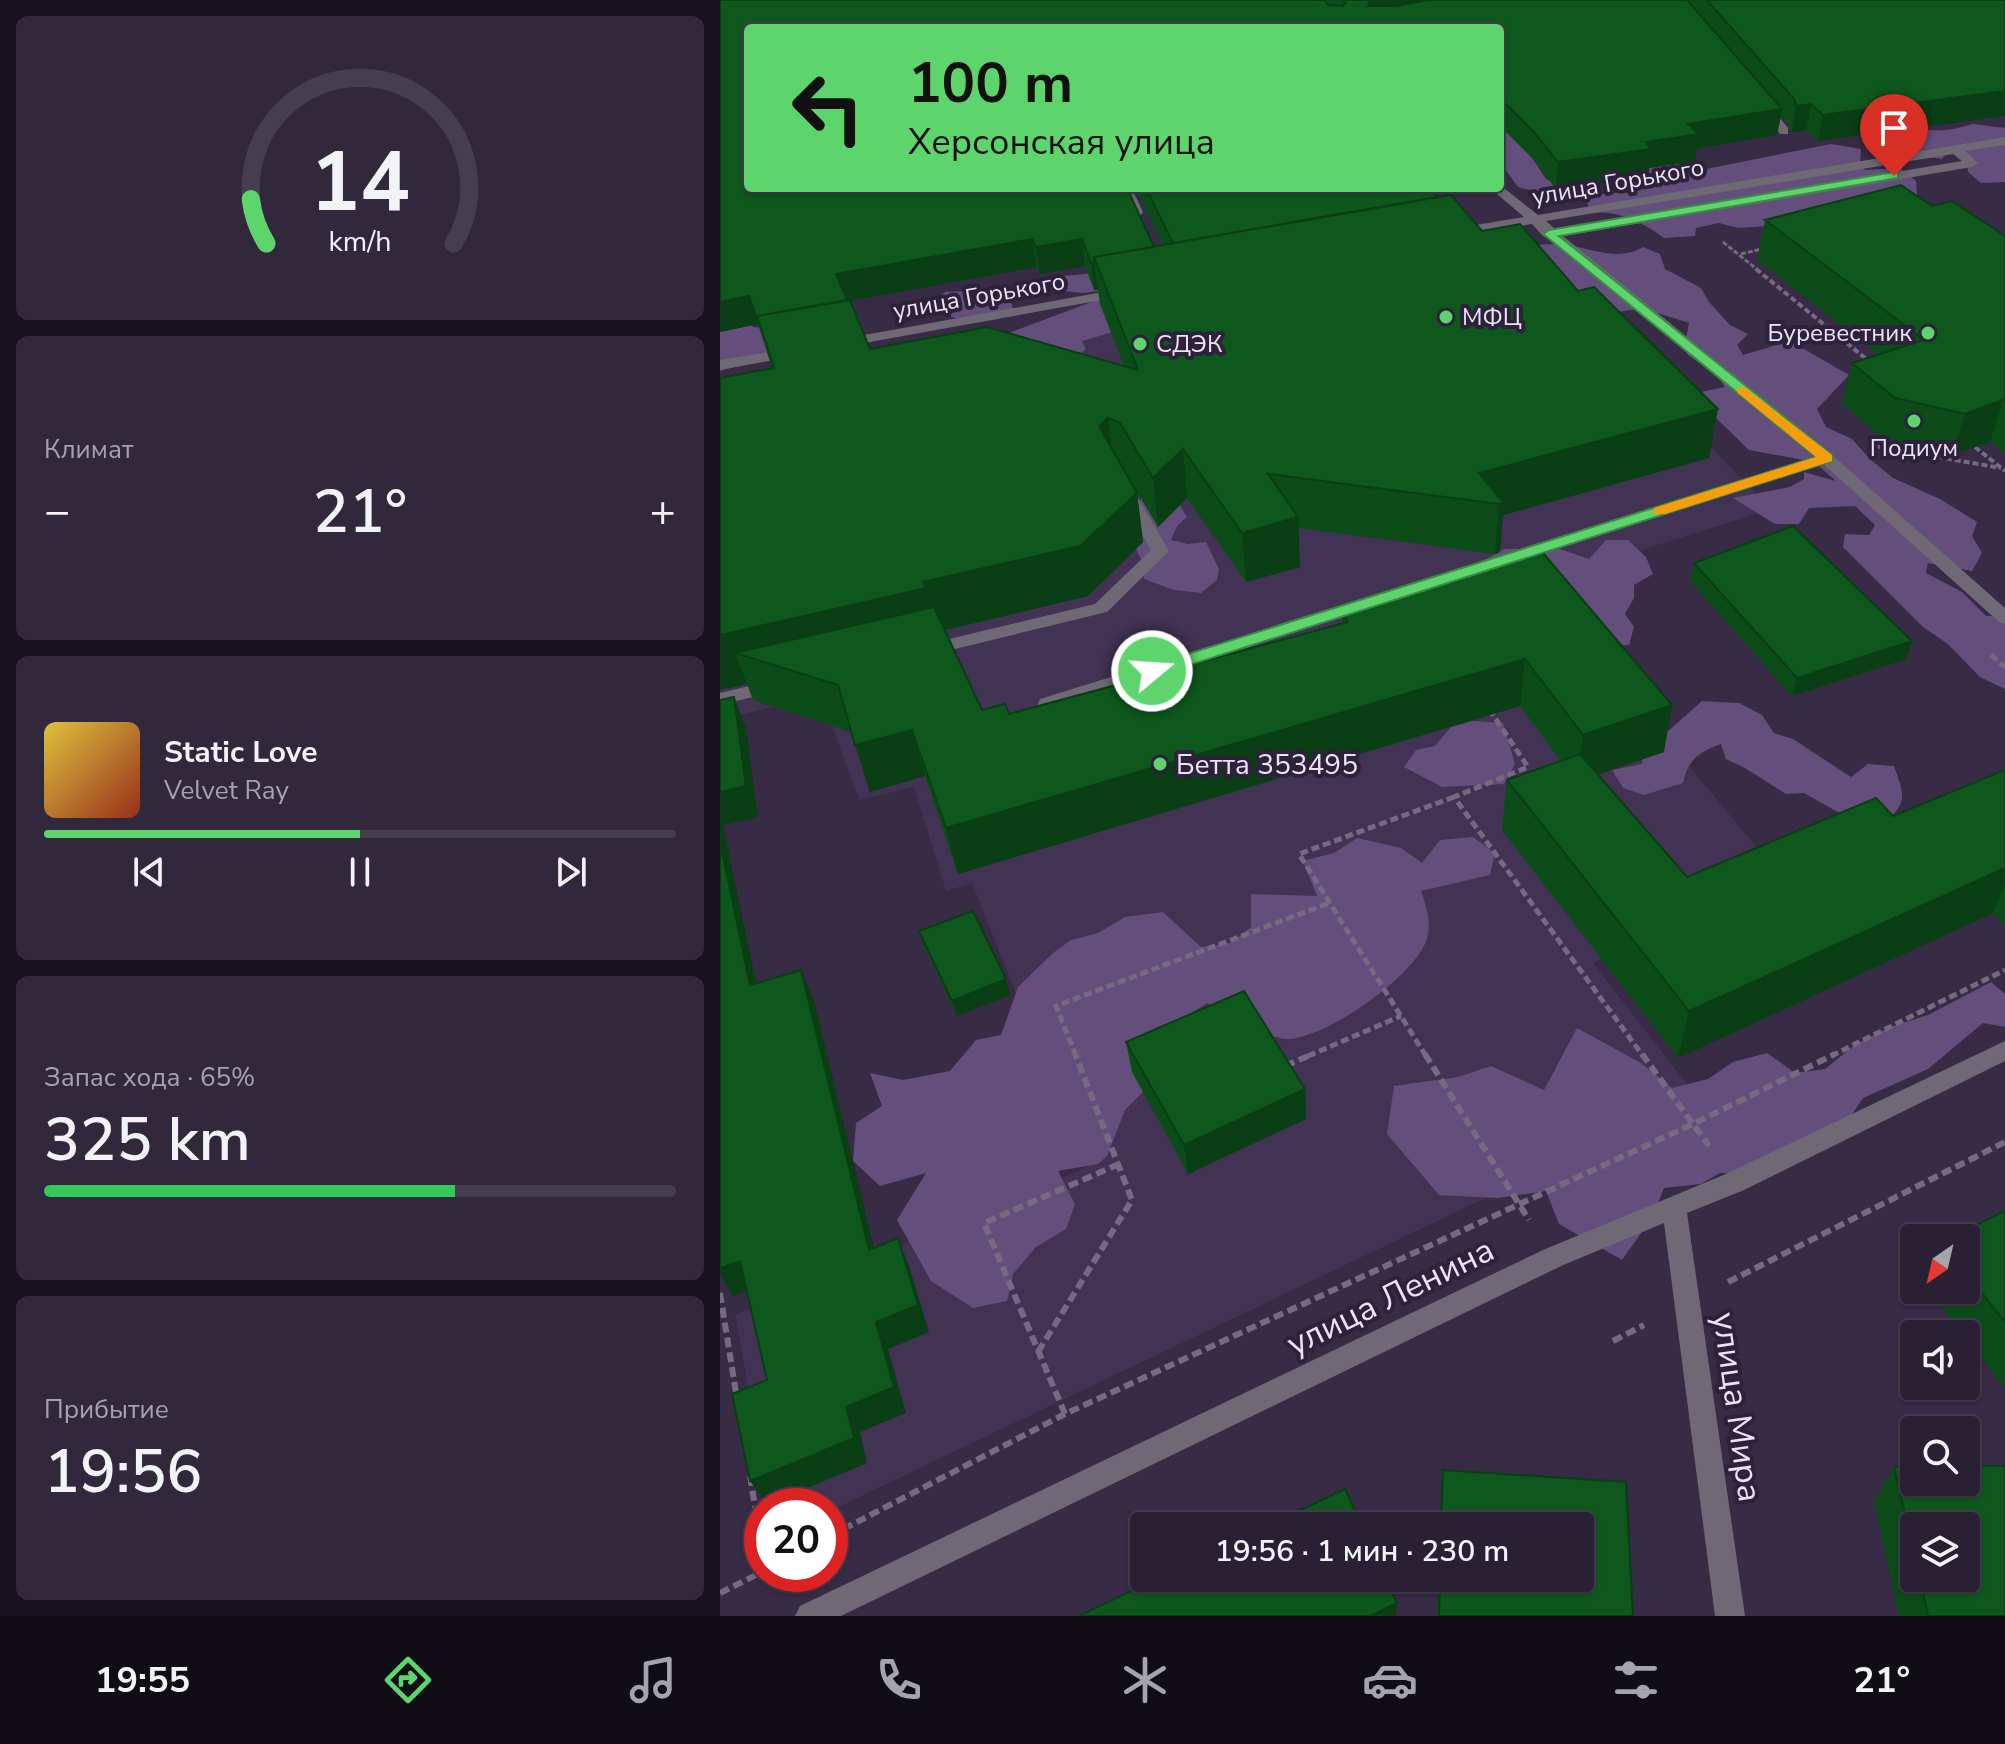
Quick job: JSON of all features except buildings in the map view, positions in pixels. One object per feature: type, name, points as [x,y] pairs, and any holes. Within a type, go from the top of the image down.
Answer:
[{"type":"street","points":[[1749,90],[1784,131]]},
{"type":"street","name":"улица Горького","points":[[1438,236],[2005,141]]},
{"type":"street","name":"улица Горького","points":[[1549,234],[1972,163],[1956,150]]},
{"type":"street","points":[[1127,192],[1144,227]]},
{"type":"street","points":[[1501,192],[1826,458],[2005,618]]},
{"type":"street","name":"улица Горького","points":[[829,345],[1140,289]]},
{"type":"street","points":[[720,365],[813,348]]},
{"type":"street","points":[[1031,709],[1826,458]]},
{"type":"street","points":[[903,655],[1101,608],[1160,551],[1116,474]]},
{"type":"street","points":[[720,699],[796,681]]},
{"type":"street","name":"улица Ленина","points":[[810,1616],[1552,1258],[1735,1182],[2005,1050]]},
{"type":"street","name":"улица Мира","points":[[1674,1207],[1730,1616]]},
{"type":"path","points":[[1683,211],[1875,365]]},
{"type":"path","points":[[1740,254],[1770,246]]},
{"type":"path","points":[[1875,446],[2003,469]]},
{"type":"path","points":[[1975,447],[2003,469]]},
{"type":"path","points":[[1982,647],[2005,667]]},
{"type":"path","points":[[1485,704],[1528,767],[1299,854],[1552,1258]]},
{"type":"path","points":[[1454,797],[1735,1182]]},
{"type":"path","points":[[1038,1352],[1132,1200],[1056,1006],[1329,903]]},
{"type":"path","points":[[848,1527],[1065,1414],[1693,1124],[2005,970]]},
{"type":"path","points":[[1276,1069],[1401,1016]]},
{"type":"path","points":[[1777,1257],[2005,1142]]},
{"type":"path","points":[[1065,1414],[984,1223],[1119,1164]]},
{"type":"path","points":[[720,1293],[740,1414]]},
{"type":"path","points":[[750,1474],[752,1488]]},
{"type":"path","points":[[720,1593],[744,1581]]},
{"type":"shaded area","points":[[1973,124],[2005,128],[2005,182],[1981,183],[1968,172],[1967,161],[1970,157],[1947,153],[1942,159],[1909,154],[1902,143],[1917,131],[1946,130]]},
{"type":"shaded area","points":[[1504,130],[1522,139],[1537,153],[1533,159],[1546,179],[1580,194],[1568,199],[1518,187],[1504,168]]},
{"type":"shaded area","points":[[1831,144],[1861,149],[1860,162],[1865,170],[1900,168],[1916,181],[1917,196],[1799,224],[1738,228],[1719,223],[1696,228],[1695,236],[1664,238],[1630,219],[1593,213],[1585,200],[1606,193],[1631,193],[1648,182],[1650,162],[1685,159],[1706,169]]},
{"type":"shaded area","points":[[1532,245],[1567,245],[1617,254],[1643,247],[1660,254],[1665,269],[1701,288],[1730,325],[1748,334],[1737,345],[1743,355],[1790,341],[1849,375],[1817,409],[1826,427],[1852,439],[1893,478],[1940,499],[1977,522],[1972,536],[1982,553],[1972,571],[1928,563],[1926,573],[1962,592],[1986,616],[2005,615],[2005,689],[1980,677],[1948,644],[1923,627],[1843,547],[1845,534],[1869,535],[1875,525],[1855,506],[1809,508],[1799,524],[1775,524],[1733,498],[1790,487],[1804,479],[1804,472],[1836,481],[1814,462],[1749,450],[1691,394],[1725,387],[1714,370],[1688,355],[1685,343],[1689,323],[1642,308],[1584,318]]},
{"type":"shaded area","points":[[1518,252],[1772,509],[1537,583],[1778,873],[1593,963],[1697,1097],[848,1502],[848,1488],[767,1488],[735,1315],[1085,1168],[972,883],[946,891],[914,787],[859,800],[821,695],[720,720],[720,402]]},
{"type":"shaded area","points":[[1098,273],[1098,291],[1054,290],[1050,280],[1061,276]]},
{"type":"shaded area","points":[[971,291],[997,296],[1012,304],[1014,314],[992,320],[960,320],[941,310],[933,301],[945,292]]},
{"type":"shaded area","points":[[1102,298],[1130,327],[1082,341],[1086,349],[1073,359],[1006,334]]},
{"type":"shaded area","points":[[742,310],[753,327],[785,329],[808,345],[720,371],[720,317]]},
{"type":"shaded area","points":[[1141,496],[1178,502],[1187,517],[1177,526],[1171,540],[1188,544],[1206,542],[1219,569],[1217,580],[1201,593],[1174,590],[1144,579],[1141,559],[1134,545]]},
{"type":"shaded area","points":[[1606,540],[1628,540],[1646,557],[1653,574],[1634,585],[1634,598],[1625,614],[1634,627],[1629,645],[1606,646],[1469,569],[1504,549],[1560,549],[1589,559]]},
{"type":"shaded area","points":[[1702,701],[1739,703],[1762,715],[1774,733],[1793,739],[1851,777],[1868,764],[1894,766],[1902,792],[1900,805],[1882,825],[1852,820],[1804,793],[1786,794],[1726,759],[1721,744],[1695,758],[1683,783],[1644,795],[1623,788],[1612,770],[1642,764],[1645,731],[1666,733]]},
{"type":"shaded area","points":[[1473,721],[1503,723],[1515,764],[1504,784],[1442,787],[1404,767],[1416,750],[1435,746],[1451,727]]},
{"type":"shaded area","points":[[1473,837],[1495,853],[1490,875],[1421,891],[1429,924],[1425,944],[1403,973],[1367,1003],[1326,1027],[1291,1039],[1272,1036],[1207,1003],[1193,1012],[1185,1036],[1149,1086],[1125,1110],[1107,1156],[1098,1164],[1058,1171],[1075,1204],[1066,1229],[1036,1247],[1013,1274],[1007,1301],[973,1308],[931,1281],[897,1220],[926,1173],[880,1186],[853,1161],[856,1123],[882,1106],[870,1073],[903,1080],[950,1071],[976,1040],[1001,1035],[1018,987],[1053,953],[1071,940],[1098,933],[1125,917],[1163,912],[1201,947],[1231,943],[1251,927],[1251,894],[1317,896],[1303,861],[1334,853],[1357,838],[1401,848],[1422,863],[1440,840]]},
{"type":"shaded area","points":[[1991,982],[2005,994],[2005,1027],[1983,1023],[1928,1069],[1863,1098],[1851,1116],[1772,1175],[1720,1173],[1701,1184],[1664,1188],[1653,1216],[1622,1260],[1559,1224],[1546,1191],[1498,1198],[1439,1195],[1387,1134],[1394,1086],[1458,1077],[1491,1066],[1544,1090],[1577,1028],[1641,1063],[1672,1088],[1708,1079],[1733,1062],[1767,1053],[1795,1073],[1825,1069],[1856,1044],[1890,1027],[1928,1015]]},
{"type":"slow traffic","points":[[1659,511],[1826,458],[1743,390]]},
{"type":"place","name":"МФЦ","points":[[1446,317]]},
{"type":"place","name":"Буревестник","points":[[1928,333]]},
{"type":"place","name":"СДЭК","points":[[1140,344]]},
{"type":"place","name":"Подиум","points":[[1914,421]]},
{"type":"place","name":"Бетта 353495","points":[[1160,764]]},
{"type":"route","points":[[1152,671],[1826,458],[1549,234],[1894,176]]}]
